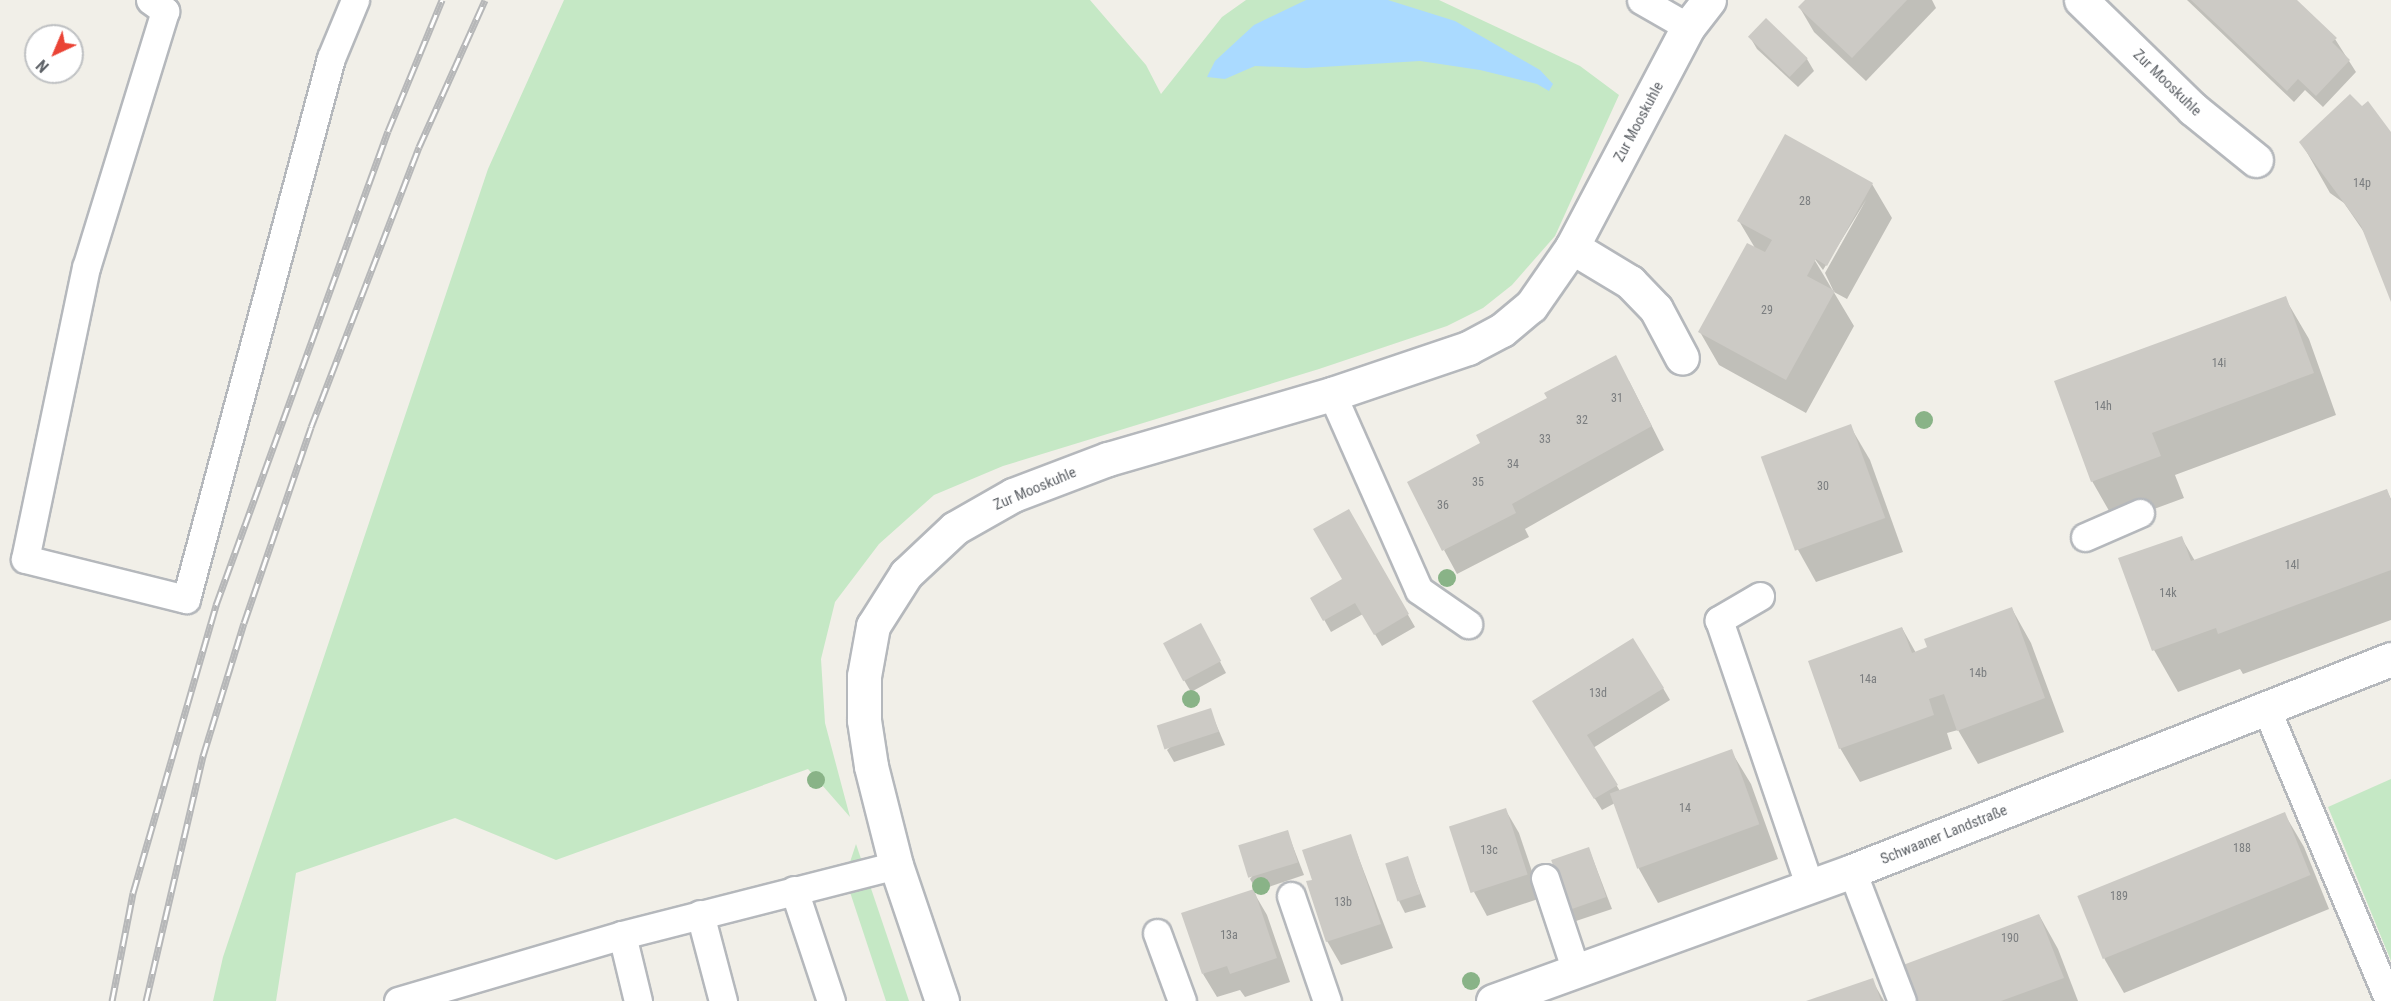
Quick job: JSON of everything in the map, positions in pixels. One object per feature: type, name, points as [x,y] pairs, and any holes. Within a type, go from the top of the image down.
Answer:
[{"type":"street","name":"Zur Mooskuhle","points":[[942,1001],[896,866],[871,766],[864,720],[864,676],[873,626],[906,574],[955,528],[1013,495],[1108,459],[1332,394],[1468,348],[1502,330],[1531,306],[1572,247],[1688,27],[1709,0]]},
{"type":"street","name":"Zur Mooskuhle","points":[[2081,0],[2193,109],[2256,160]]},
{"type":"street","points":[[1572,247],[1630,282],[1656,309],[1682,358]]},
{"type":"street","name":"Schwaaner Landstraße","points":[[1493,1001],[1810,887],[2391,659]]},
{"type":"lane","points":[[161,4],[86,267],[25,558],[186,599],[331,58],[355,0]]},
{"type":"lane","points":[[1641,0],[1688,27]]},
{"type":"lane","points":[[1332,394],[1419,590],[1468,624]]},
{"type":"lane","points":[[2085,537],[2140,513]]},
{"type":"lane","points":[[1760,596],[1719,620],[1810,887]]},
{"type":"lane","points":[[2266,708],[2389,1001]]},
{"type":"lane","points":[[398,1001],[622,935],[844,877],[896,866]]},
{"type":"lane","points":[[1852,871],[1902,1001]]},
{"type":"lane","points":[[1545,878],[1576,971]]},
{"type":"lane","points":[[794,890],[831,1001]]},
{"type":"lane","points":[[1291,896],[1327,1001]]},
{"type":"lane","points":[[700,914],[723,1001]]},
{"type":"lane","points":[[1157,933],[1182,1001]]},
{"type":"lane","points":[[622,935],[638,1001]]},
{"type":"green space","points":[[564,0],[1090,0],[1146,65],[1161,94],[1222,17],[1246,0],[1439,0],[1580,66],[1619,95],[1555,236],[1512,285],[1483,308],[1447,326],[1319,369],[1003,466],[934,495],[879,544],[835,602],[821,659],[825,723],[850,817],[808,769],[556,860],[455,818],[296,873],[276,1001],[213,1001],[223,957],[488,169]]},
{"type":"green space","points":[[2391,779],[2391,961],[2328,807]]},
{"type":"green space","points":[[856,844],[909,1001],[886,1001],[845,877]]},
{"type":"water","points":[[1306,0],[1388,0],[1455,21],[1540,70],[1553,84],[1549,91],[1537,84],[1480,70],[1420,61],[1306,68],[1255,66],[1225,79],[1207,77],[1215,61],[1254,25]]},
{"type":"building","points":[[1805,0],[1907,0],[1852,58],[1798,7]]},
{"type":"building","points":[[2191,0],[2297,0],[2337,38],[2332,42],[2350,60],[2316,96],[2298,79],[2287,91]]},
{"type":"building","points":[[1766,18],[1808,58],[1790,77],[1748,37]]},
{"type":"building","points":[[2350,94],[2362,106],[2368,101],[2391,132],[2391,302],[2361,226],[2299,142]]},
{"type":"building","points":[[1785,134],[1873,183],[1827,266],[1816,259],[1807,276],[1835,291],[1786,380],[1698,332],[1747,243],[1765,252],[1772,240],[1737,221]]},
{"type":"building","points":[[2286,296],[2314,373],[2152,433],[2161,456],[2091,482],[2054,381]]},
{"type":"building","points":[[1616,355],[1652,426],[1512,504],[1516,513],[1442,551],[1407,482],[1480,443],[1476,435],[1547,398],[1544,393]]},
{"type":"building","points":[[1851,424],[1885,518],[1795,551],[1761,457]]},
{"type":"building","points":[[2387,489],[2391,500],[2391,570],[2218,634],[2216,628],[2152,651],[2118,558],[2182,536],[2191,561]]},
{"type":"building","points":[[1349,509],[1409,614],[1374,635],[1355,603],[1323,621],[1310,598],[1342,579],[1313,529]]},
{"type":"building","points":[[2012,607],[2045,698],[1957,731],[1944,694],[1929,699],[1934,715],[1839,749],[1808,661],[1902,627],[1912,653],[1927,647],[1924,639]]},
{"type":"building","points":[[1201,623],[1221,661],[1183,681],[1163,643]]},
{"type":"building","points":[[1633,638],[1664,688],[1587,735],[1618,785],[1594,799],[1532,701]]},
{"type":"building","points":[[1211,708],[1219,732],[1165,749],[1157,726]]},
{"type":"building","points":[[1732,749],[1759,824],[1637,869],[1610,793]]},
{"type":"building","points":[[1506,808],[1528,875],[1471,893],[1449,827]]},
{"type":"building","points":[[2285,812],[2310,875],[2103,959],[2077,896]]},
{"type":"building","points":[[1288,830],[1298,863],[1248,878],[1238,845]]},
{"type":"building","points":[[1351,834],[1381,924],[1326,942],[1306,881],[1312,880],[1302,850]]},
{"type":"building","points":[[1589,847],[1606,897],[1568,910],[1551,860]]},
{"type":"building","points":[[1408,856],[1420,894],[1398,901],[1385,863]]},
{"type":"building","points":[[1254,889],[1277,958],[1230,974],[1227,966],[1202,974],[1181,913]]},
{"type":"building","points":[[2039,914],[2064,978],[2001,1001],[1917,1001],[1903,965]]},
{"type":"building","points":[[1873,978],[1881,1001],[1806,1001]]},
{"type":"railway","points":[[112,1001],[133,893],[216,605],[388,131],[442,0]]},
{"type":"railway","points":[[146,1001],[203,756],[244,623],[311,427],[419,147],[485,0]]}]
